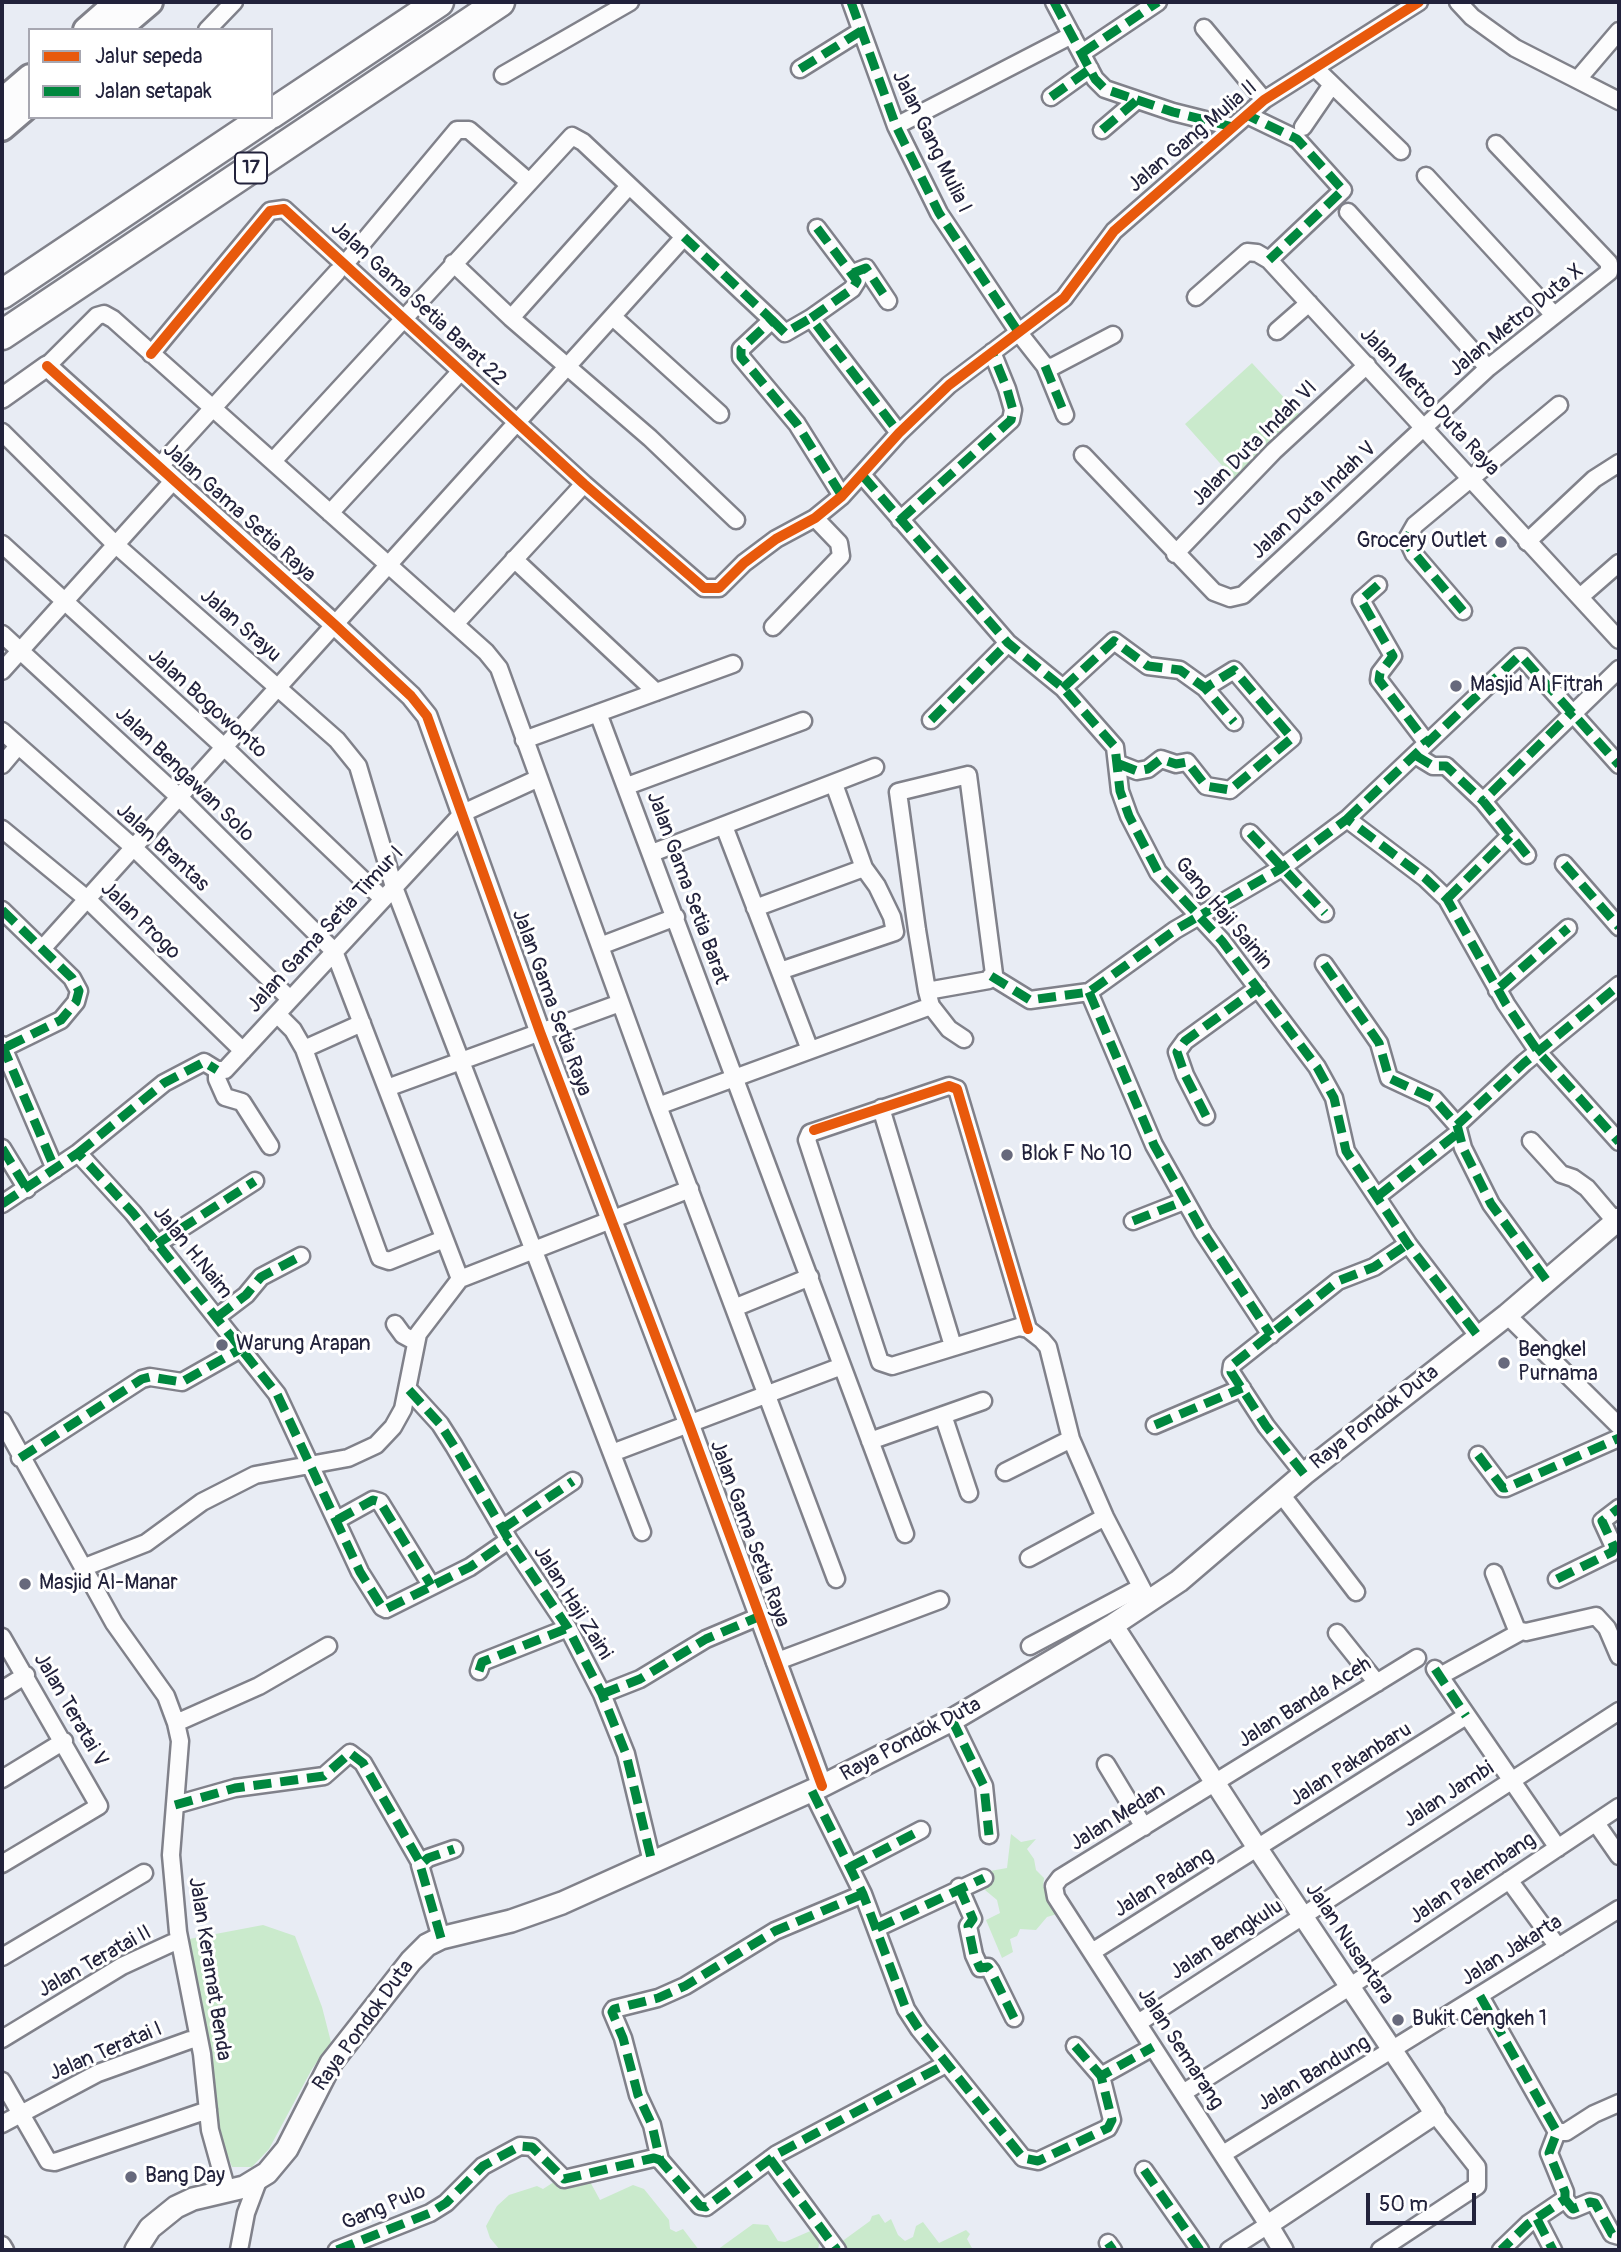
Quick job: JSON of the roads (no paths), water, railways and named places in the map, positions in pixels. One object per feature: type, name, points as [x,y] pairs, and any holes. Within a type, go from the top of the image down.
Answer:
[{"type":"highway","points":[[88,28],[118,2]]},
{"type":"highway","points":[[119,28],[150,2]]},
{"type":"highway","points":[[273,113],[439,2]]},
{"type":"highway","name":"17","points":[[2,335],[500,2]]},
{"type":"highway","points":[[2,101],[28,79]]},
{"type":"highway","points":[[2,128],[28,106]]},
{"type":"highway","name":"17","points":[[2,294],[263,119]]},
{"type":"main road","name":"Raya Pondok Duta","points":[[258,2181],[287,2148],[331,2063],[418,1952],[441,1938],[536,1913],[817,1789],[952,1720],[1114,1625],[1145,1594],[1200,1564],[1304,1474],[1507,1315],[1618,1220]]},
{"type":"main road","points":[[136,2250],[150,2228],[176,2207],[193,2199],[258,2181]]},
{"type":"street","points":[[209,28],[234,2]]},
{"type":"street","points":[[503,75],[630,2]]},
{"type":"street","name":"Jalan Gang Mulia I","points":[[851,2],[896,126],[939,212],[1019,333],[1045,366],[1065,415]]},
{"type":"street","points":[[1054,2],[1090,69],[1105,89],[1136,101],[1233,127]]},
{"type":"street","points":[[1082,53],[1158,2]]},
{"type":"street","name":"Jalan Gang Mulia II","points":[[815,517],[863,476],[899,433],[949,385],[1064,298],[1114,231],[1264,100],[1356,45],[1419,2]]},
{"type":"street","points":[[1458,2],[1472,17],[1515,48],[1619,101]]},
{"type":"street","points":[[1204,28],[1264,100]]},
{"type":"street","points":[[800,69],[862,31]]},
{"type":"street","points":[[1578,79],[1619,31]]},
{"type":"street","points":[[896,126],[1072,35]]},
{"type":"street","points":[[1315,68],[1401,151]]},
{"type":"street","points":[[1051,97],[1090,69]]},
{"type":"street","points":[[1303,127],[1331,86]]},
{"type":"street","points":[[1101,130],[1136,101]]},
{"type":"street","points":[[1195,297],[1247,253],[1257,253],[1269,260],[1343,190],[1297,139],[1247,116]]},
{"type":"street","points":[[159,467],[341,268],[454,134],[461,129],[468,130],[528,181]]},
{"type":"street","points":[[273,461],[572,136],[583,142],[785,333],[811,318],[856,285],[853,273],[817,228]]},
{"type":"street","name":"Jalan Metro Duta X","points":[[1424,428],[1488,368],[1611,269],[1609,263],[1496,144]]},
{"type":"street","points":[[1426,176],[1554,315]]},
{"type":"street","points":[[511,318],[629,186]]},
{"type":"street","name":"Jalan Gama Setia Barat 22","points":[[151,354],[270,211],[281,208],[292,213],[341,268],[403,317],[584,484],[704,588],[710,590],[722,586],[744,563],[776,538],[815,517]]},
{"type":"street","points":[[1348,212],[1488,368]]},
{"type":"street","points":[[42,948],[388,568],[684,237]]},
{"type":"street","name":"Jalan Metro Duta Raya","points":[[1269,260],[1619,640]]},
{"type":"street","points":[[453,263],[567,368],[650,438],[736,520]]},
{"type":"street","points":[[853,273],[865,268],[888,301]]},
{"type":"street","points":[[1277,331],[1309,303]]},
{"type":"street","points":[[2,398],[47,366],[100,314],[113,319],[273,461],[388,568],[455,624],[499,668],[658,1106],[836,1579]]},
{"type":"street","points":[[613,317],[720,414]]},
{"type":"street","points":[[811,318],[899,433]]},
{"type":"street","points":[[772,320],[741,349],[741,357],[797,424],[842,496]]},
{"type":"street","points":[[1045,366],[1058,366],[1113,335]]},
{"type":"street","points":[[900,520],[1010,423],[1012,407],[992,352]]},
{"type":"street","name":"Jalan Duta Indah VI","points":[[1175,554],[1274,451],[1367,365]]},
{"type":"street","name":"Jalan Gama Setia Raya","points":[[47,366],[335,625],[419,705],[427,716],[540,1032],[689,1424],[775,1662],[817,1789]]},
{"type":"street","points":[[330,513],[461,371]]},
{"type":"street","points":[[1463,611],[1414,554],[1407,539],[1415,525],[1559,405]]},
{"type":"street","name":"Jalan Duta Indah V","points":[[1175,554],[1214,592],[1230,598],[1244,595],[1424,428]]},
{"type":"street","name":"Jalan Srayu","points":[[2,432],[116,545],[337,740],[358,766],[388,892],[460,1060],[642,1532]]},
{"type":"street","points":[[1083,455],[1175,554]]},
{"type":"street","points":[[1528,542],[1594,479],[1619,463]]},
{"type":"street","name":"Gang Haji Sainin","points":[[863,476],[1008,643],[1063,688],[1115,747],[1120,791],[1129,816],[1158,872],[1199,916],[1258,988],[1328,1082],[1346,1151],[1408,1244],[1478,1336]]},
{"type":"street","points":[[2,671],[174,480]]},
{"type":"street","points":[[455,624],[584,484]]},
{"type":"street","points":[[773,627],[841,556],[839,544],[815,517]]},
{"type":"street","name":"Jalan Bogowonto","points":[[2,544],[63,603],[388,892]]},
{"type":"street","points":[[514,559],[656,692]]},
{"type":"street","points":[[1580,597],[1619,563]]},
{"type":"street","points":[[1378,585],[1364,597],[1362,603],[1393,656],[1380,673],[1379,680],[1433,766],[1446,766],[1483,801],[1527,855]]},
{"type":"street","name":"Jalan Bengawan Solo","points":[[2,634],[179,797],[334,951]]},
{"type":"street","points":[[1063,688],[1114,641],[1148,666],[1180,670],[1205,688],[1234,722]]},
{"type":"street","points":[[931,720],[1008,643]]},
{"type":"street","points":[[991,976],[1030,1000],[1089,992],[1199,916],[1280,869],[1347,819],[1518,657],[1522,657],[1573,711],[1619,765]]},
{"type":"street","points":[[524,740],[733,664]]},
{"type":"street","points":[[1483,801],[1619,669]]},
{"type":"street","points":[[1119,764],[1137,771],[1148,769],[1161,760],[1176,764],[1187,762],[1206,786],[1230,790],[1292,738],[1234,670],[1205,688]]},
{"type":"street","name":"Jalan Gama Setia Barat","points":[[598,713],[905,1535]]},
{"type":"street","points":[[627,786],[803,721]]},
{"type":"street","name":"Jalan Brantas","points":[[2,731],[133,848],[290,999]]},
{"type":"street","points":[[2,765],[18,746]]},
{"type":"street","points":[[652,853],[875,767]]},
{"type":"street","points":[[658,1106],[810,1050],[929,999],[989,980],[994,974],[968,775],[898,792],[929,999],[949,1029],[964,1039]]},
{"type":"street","points":[[463,813],[539,778]]},
{"type":"street","points":[[780,971],[895,932],[887,906],[864,868],[834,784]]},
{"type":"street","name":"Jalan Gama Setia Timur I","points":[[217,1070],[225,1070],[463,813]]},
{"type":"street","points":[[1347,819],[1425,878],[1447,899],[1497,990],[1539,1053],[1619,1142]]},
{"type":"street","points":[[724,826],[810,1050]]},
{"type":"street","name":"Jalan Progo","points":[[2,829],[87,898],[243,1051]]},
{"type":"street","points":[[1250,832],[1280,869],[1325,913]]},
{"type":"street","points":[[1447,899],[1510,836]]},
{"type":"street","points":[[1563,863],[1619,928]]},
{"type":"street","points":[[755,908],[864,868]]},
{"type":"street","points":[[2,910],[77,983],[76,1002],[61,1020],[3,1047],[55,1169]]},
{"type":"street","points":[[600,946],[676,917]]},
{"type":"street","points":[[1497,990],[1569,928]]},
{"type":"street","points":[[334,951],[460,1279]]},
{"type":"street","points":[[1324,964],[1381,1047],[1389,1078],[1434,1099],[1458,1129],[1491,1204],[1547,1281]]},
{"type":"street","points":[[1378,1196],[1458,1129],[1524,1063],[1619,985]]},
{"type":"street","points":[[1206,1116],[1185,1075],[1177,1052],[1185,1041],[1258,988]]},
{"type":"street","points":[[1089,992],[1154,1145],[1184,1201],[1271,1335]]},
{"type":"street","points":[[387,1088],[620,1003]]},
{"type":"street","points":[[276,1014],[293,1030],[304,1049],[380,1258],[389,1261],[444,1239]]},
{"type":"street","points":[[304,1049],[362,1023]]},
{"type":"street","points":[[2,1204],[78,1153],[164,1083],[204,1062],[217,1070],[217,1079],[225,1097],[238,1100],[247,1108],[270,1146]]},
{"type":"street","points":[[1030,1646],[1145,1594],[1105,1517],[1072,1438],[1049,1352],[1035,1334],[957,1088],[949,1086],[814,1130],[807,1140],[880,1362],[892,1366],[1019,1327],[1035,1334]]},
{"type":"street","points":[[881,1108],[953,1346]]},
{"type":"street","points":[[1531,1141],[1561,1174],[1573,1178],[1587,1188],[1618,1220]]},
{"type":"street","points":[[2,1147],[27,1189]]},
{"type":"street","name":"Jalan H.Naim","points":[[78,1153],[158,1244],[277,1394],[313,1466],[360,1572],[382,1607],[386,1609],[431,1585]]},
{"type":"street","points":[[158,1244],[255,1181]]},
{"type":"street","points":[[85,1567],[146,1543],[202,1502],[256,1475],[348,1458],[376,1445],[393,1427],[409,1390],[416,1342],[424,1325],[460,1279],[690,1189]]},
{"type":"street","points":[[1133,1221],[1184,1201]]},
{"type":"street","points":[[1304,1474],[1266,1426],[1231,1372],[1232,1365],[1338,1281],[1374,1267],[1408,1244]]},
{"type":"street","points":[[217,1317],[246,1295],[261,1277],[301,1256]]},
{"type":"street","points":[[734,1308],[810,1277]]},
{"type":"street","points":[[1507,1315],[1619,1426]]},
{"type":"street","points":[[396,1324],[403,1335],[416,1342]]},
{"type":"street","points":[[20,1458],[142,1379],[150,1377],[181,1382],[242,1348]]},
{"type":"street","points":[[611,1453],[842,1366]]},
{"type":"street","points":[[1155,1425],[1242,1388]]},
{"type":"street","name":"Jalan Haji Zaini","points":[[409,1390],[440,1424],[505,1534],[568,1628],[602,1694],[656,1671],[706,1639],[758,1616]]},
{"type":"street","points":[[870,1441],[983,1401]]},
{"type":"street","points":[[943,1415],[969,1493]]},
{"type":"street","name":"Jalan Keramat Benda","points":[[2,1421],[20,1458],[85,1567],[114,1623],[156,1679],[176,1723],[180,1741],[171,1855],[177,1923],[202,2054],[208,2110],[228,2191]]},
{"type":"street","points":[[1005,1472],[1072,1438]]},
{"type":"street","points":[[1478,1455],[1503,1488],[1506,1488],[1619,1438]]},
{"type":"street","points":[[337,1520],[373,1500],[380,1502],[431,1585],[470,1567],[505,1534],[573,1481]]},
{"type":"street","points":[[1281,1494],[1356,1592]]},
{"type":"street","points":[[1557,1579],[1612,1552],[1614,1547],[1602,1521],[1619,1508]]},
{"type":"street","points":[[1029,1558],[1105,1517]]},
{"type":"street","points":[[1494,1573],[1514,1627],[1520,1632]]},
{"type":"street","points":[[775,1662],[940,1600]]},
{"type":"street","points":[[1558,1848],[1438,1672],[1520,1632],[1595,1616],[1607,1628],[1619,1656]]},
{"type":"street","name":"Jalan Nusantara","points":[[1114,1625],[1258,1849],[1436,2114]]},
{"type":"street","points":[[479,1671],[482,1662],[568,1628]]},
{"type":"street","points":[[1337,1633],[1377,1683]]},
{"type":"street","name":"Jalan Teratai V","points":[[2,1637],[99,1806],[2,1864]]},
{"type":"street","points":[[176,1723],[259,1686],[328,1646]]},
{"type":"street","name":"Jalan Banda Aceh","points":[[1215,1783],[1418,1658]]},
{"type":"street","points":[[2,1690],[26,1675]]},
{"type":"street","points":[[602,1694],[626,1754],[652,1862]]},
{"type":"street","name":"Jalan Jambi","points":[[1303,1915],[1619,1711]]},
{"type":"street","name":"Jalan Pakanbaru","points":[[1258,1849],[1466,1716]]},
{"type":"street","points":[[952,1720],[984,1786],[989,1835]]},
{"type":"street","points":[[2,1779],[64,1741]]},
{"type":"street","points":[[175,1805],[235,1788],[324,1776],[350,1753],[363,1763],[421,1864],[422,1876],[441,1938]]},
{"type":"street","points":[[1106,1764],[1144,1827]]},
{"type":"street","name":"Jalan Medan","points":[[1056,1897],[1054,1886],[1060,1878],[1215,1783]]},
{"type":"street","points":[[817,1789],[877,1928],[898,1993],[919,2029],[946,2064],[1023,2158],[1030,2162],[1079,2145],[1108,2128],[1112,2120],[1101,2076],[1075,2046]]},
{"type":"street","name":"Jalan Palembang","points":[[1183,2093],[1351,1986],[1619,1807]]},
{"type":"street","points":[[1596,1822],[1619,1856]]},
{"type":"street","points":[[850,1867],[921,1830]]},
{"type":"street","points":[[421,1864],[454,1849]]},
{"type":"street","name":"Jalan Padang","points":[[1092,1952],[1258,1849]]},
{"type":"street","points":[[2,1957],[144,1873]]},
{"type":"street","points":[[877,1928],[958,1887],[984,1878]]},
{"type":"street","points":[[1509,1880],[1558,1947]]},
{"type":"street","points":[[958,1887],[972,1919],[968,1926],[974,1955],[980,1968],[988,1967],[991,1971],[1014,2018]]},
{"type":"street","points":[[863,1894],[775,1931],[685,1986],[658,1998],[614,2009],[612,2012],[623,2038],[638,2095],[652,2124],[660,2160],[704,2208],[770,2159],[946,2064]]},
{"type":"street","name":"Jalan Semarang","points":[[1056,1897],[1268,2225]]},
{"type":"street","name":"Jalan Jakarta","points":[[1392,2051],[1619,1909]]},
{"type":"street","name":"Jalan Bengkulu","points":[[1138,2023],[1303,1915]]},
{"type":"street","name":"Jalan Teratai II","points":[[2,2039],[122,1966],[172,1943]]},
{"type":"street","points":[[1480,1996],[1557,2132]]},
{"type":"street","name":"Jalan Teratai I","points":[[2,2124],[99,2073],[190,2040]]},
{"type":"street","points":[[1101,2076],[1153,2047]]},
{"type":"street","name":"Jalan Bandung","points":[[1223,2154],[1392,2051]]},
{"type":"street","points":[[2,2081],[43,2154],[48,2161],[55,2162],[208,2110]]},
{"type":"street","points":[[1557,2132],[1566,2132],[1594,2114],[1619,2103]]},
{"type":"street","points":[[1229,2250],[1436,2114],[1477,2167],[1477,2186],[1380,2250]]},
{"type":"street","points":[[1557,2132],[1549,2152],[1565,2199],[1573,2209],[1590,2202],[1595,2203],[1612,2234],[1619,2236]]},
{"type":"street","name":"Gang Pulo","points":[[337,2250],[446,2203],[483,2166],[520,2146],[532,2147],[564,2179],[654,2158],[660,2160]]},
{"type":"street","points":[[770,2159],[837,2250]]},
{"type":"street","points":[[1144,2171],[1200,2250]]},
{"type":"street","points":[[239,2250],[246,2213],[258,2181]]},
{"type":"street","points":[[1501,2250],[1565,2199]]},
{"type":"street","points":[[1537,2219],[1553,2250]]},
{"type":"street","points":[[1268,2225],[1283,2250]]},
{"type":"street","points":[[2,2245],[5,2250]]},
{"type":"place","name":"Grocery Outlet","points":[[1501,542]]},
{"type":"place","name":"Masjid Al Fitrah","points":[[1456,686]]},
{"type":"place","name":"Blok F No 10","points":[[1007,1155]]},
{"type":"place","name":"Warung Arapan","points":[[222,1345]]},
{"type":"place","name":"Bengkel Purnama","points":[[1504,1363]]},
{"type":"place","name":"Masjid Al-Manar","points":[[25,1584]]},
{"type":"place","name":"Bukit Cengkeh 1","points":[[1398,2020]]},
{"type":"place","name":"Bang Day","points":[[131,2177]]}]
